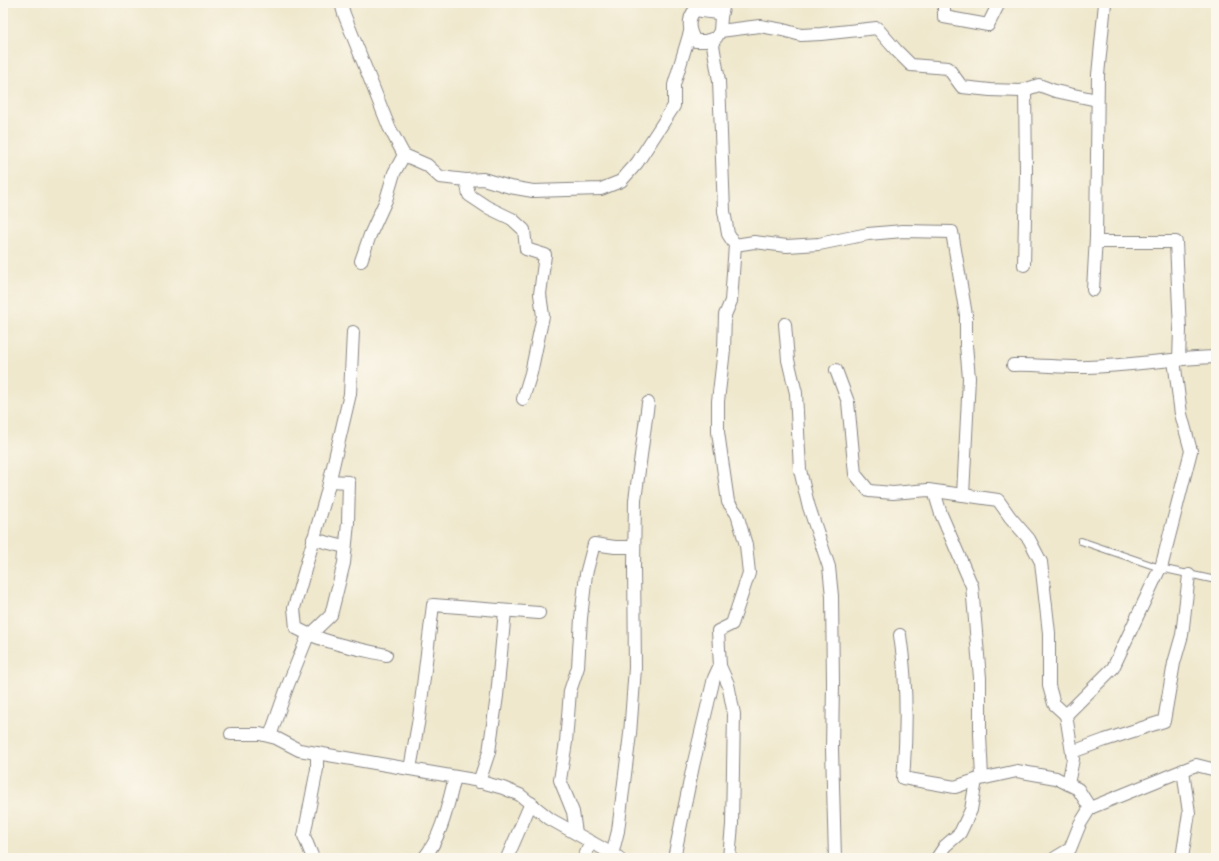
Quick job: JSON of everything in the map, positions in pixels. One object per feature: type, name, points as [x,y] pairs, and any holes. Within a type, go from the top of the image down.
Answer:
[{"type":"street","points":[[341,3],[389,127],[404,155],[427,165],[440,177],[466,180],[483,179],[534,191],[601,189],[621,182],[637,163],[674,106],[674,85],[690,32],[691,15],[695,7],[717,13],[721,17]]},
{"type":"street","points":[[724,3],[716,35],[720,81],[724,211],[728,234],[735,244],[732,301],[725,315],[724,350],[718,401],[718,432],[728,502],[737,514],[746,545],[749,573],[732,624],[718,631],[720,665],[728,684],[734,714],[732,825],[729,858]]},
{"type":"street","points":[[944,3],[944,17],[988,25],[999,3]]},
{"type":"street","points":[[1093,290],[1096,242],[1098,74],[1105,3]]},
{"type":"street","points":[[690,32],[694,41],[705,41],[716,35],[760,26],[801,35],[877,28],[911,65],[948,68],[962,87],[1021,91],[1039,85],[1055,91],[1097,100]]},
{"type":"street","points":[[1024,265],[1026,172],[1025,90]]},
{"type":"street","points":[[362,261],[370,235],[386,200],[394,173],[404,155]]},
{"type":"street","points":[[466,180],[469,195],[487,207],[512,219],[524,230],[526,249],[545,255],[540,294],[543,316],[531,373],[523,399]]},
{"type":"street","points":[[735,244],[754,242],[787,246],[819,244],[868,234],[903,231],[952,232],[966,315],[966,345],[969,378],[963,495]]},
{"type":"street","points":[[1066,714],[1113,668],[1160,568],[1191,451],[1181,414],[1177,360],[1180,330],[1176,242],[1096,242]]},
{"type":"street","points":[[785,324],[788,360],[796,393],[800,470],[808,504],[829,567],[832,596],[832,749],[835,858]]},
{"type":"street","points":[[353,332],[350,394],[330,481],[294,608],[296,628],[309,635],[337,644],[386,655]]},
{"type":"street","points":[[1013,365],[1086,368],[1216,357]]},
{"type":"street","points":[[836,370],[848,402],[855,474],[869,491],[893,493],[928,490],[998,500],[1010,517],[1030,539],[1041,562],[1049,633],[1048,686],[1054,704],[1066,714],[1072,752],[1073,759],[1068,784]]},
{"type":"street","points":[[231,734],[260,734],[276,738],[299,750],[455,777],[503,788],[520,795],[550,819],[615,856],[630,734],[635,668],[635,500],[648,404]]},
{"type":"street","points":[[270,736],[307,638],[331,615],[344,563],[348,523],[349,482],[330,481]]},
{"type":"street","points":[[934,491],[941,514],[972,586],[980,678],[979,779],[972,810],[960,833],[945,846],[938,858]]},
{"type":"street","points":[[313,539],[345,547]]},
{"type":"street","points":[[576,833],[573,812],[560,780],[566,742],[570,691],[578,667],[581,618],[586,574],[594,544],[615,547],[634,547]]},
{"type":"street","points":[[1072,752],[1164,721],[1174,663],[1182,635],[1189,575]]},
{"type":"street","points":[[410,769],[419,718],[433,605],[539,613]]},
{"type":"street","points":[[479,782],[489,752],[497,696],[505,611]]},
{"type":"street","points":[[900,635],[903,654],[906,740],[903,778],[955,787],[979,779],[1017,771],[1056,778],[1078,789],[1090,808]]},
{"type":"street","points":[[674,858],[714,678],[720,665]]},
{"type":"street","points":[[313,858],[304,836],[317,769],[317,753]]},
{"type":"street","points":[[1055,858],[1070,849],[1080,824],[1090,808],[1196,764],[1216,770]]},
{"type":"street","points":[[1182,858],[1189,813],[1184,770]]},
{"type":"street","points":[[424,858],[432,848],[448,807],[455,777]]},
{"type":"street","points":[[507,858],[531,803]]},
{"type":"street","points":[[584,858],[591,842]]},
{"type":"lane","points":[[1081,541],[1160,568],[1216,580]]}]
